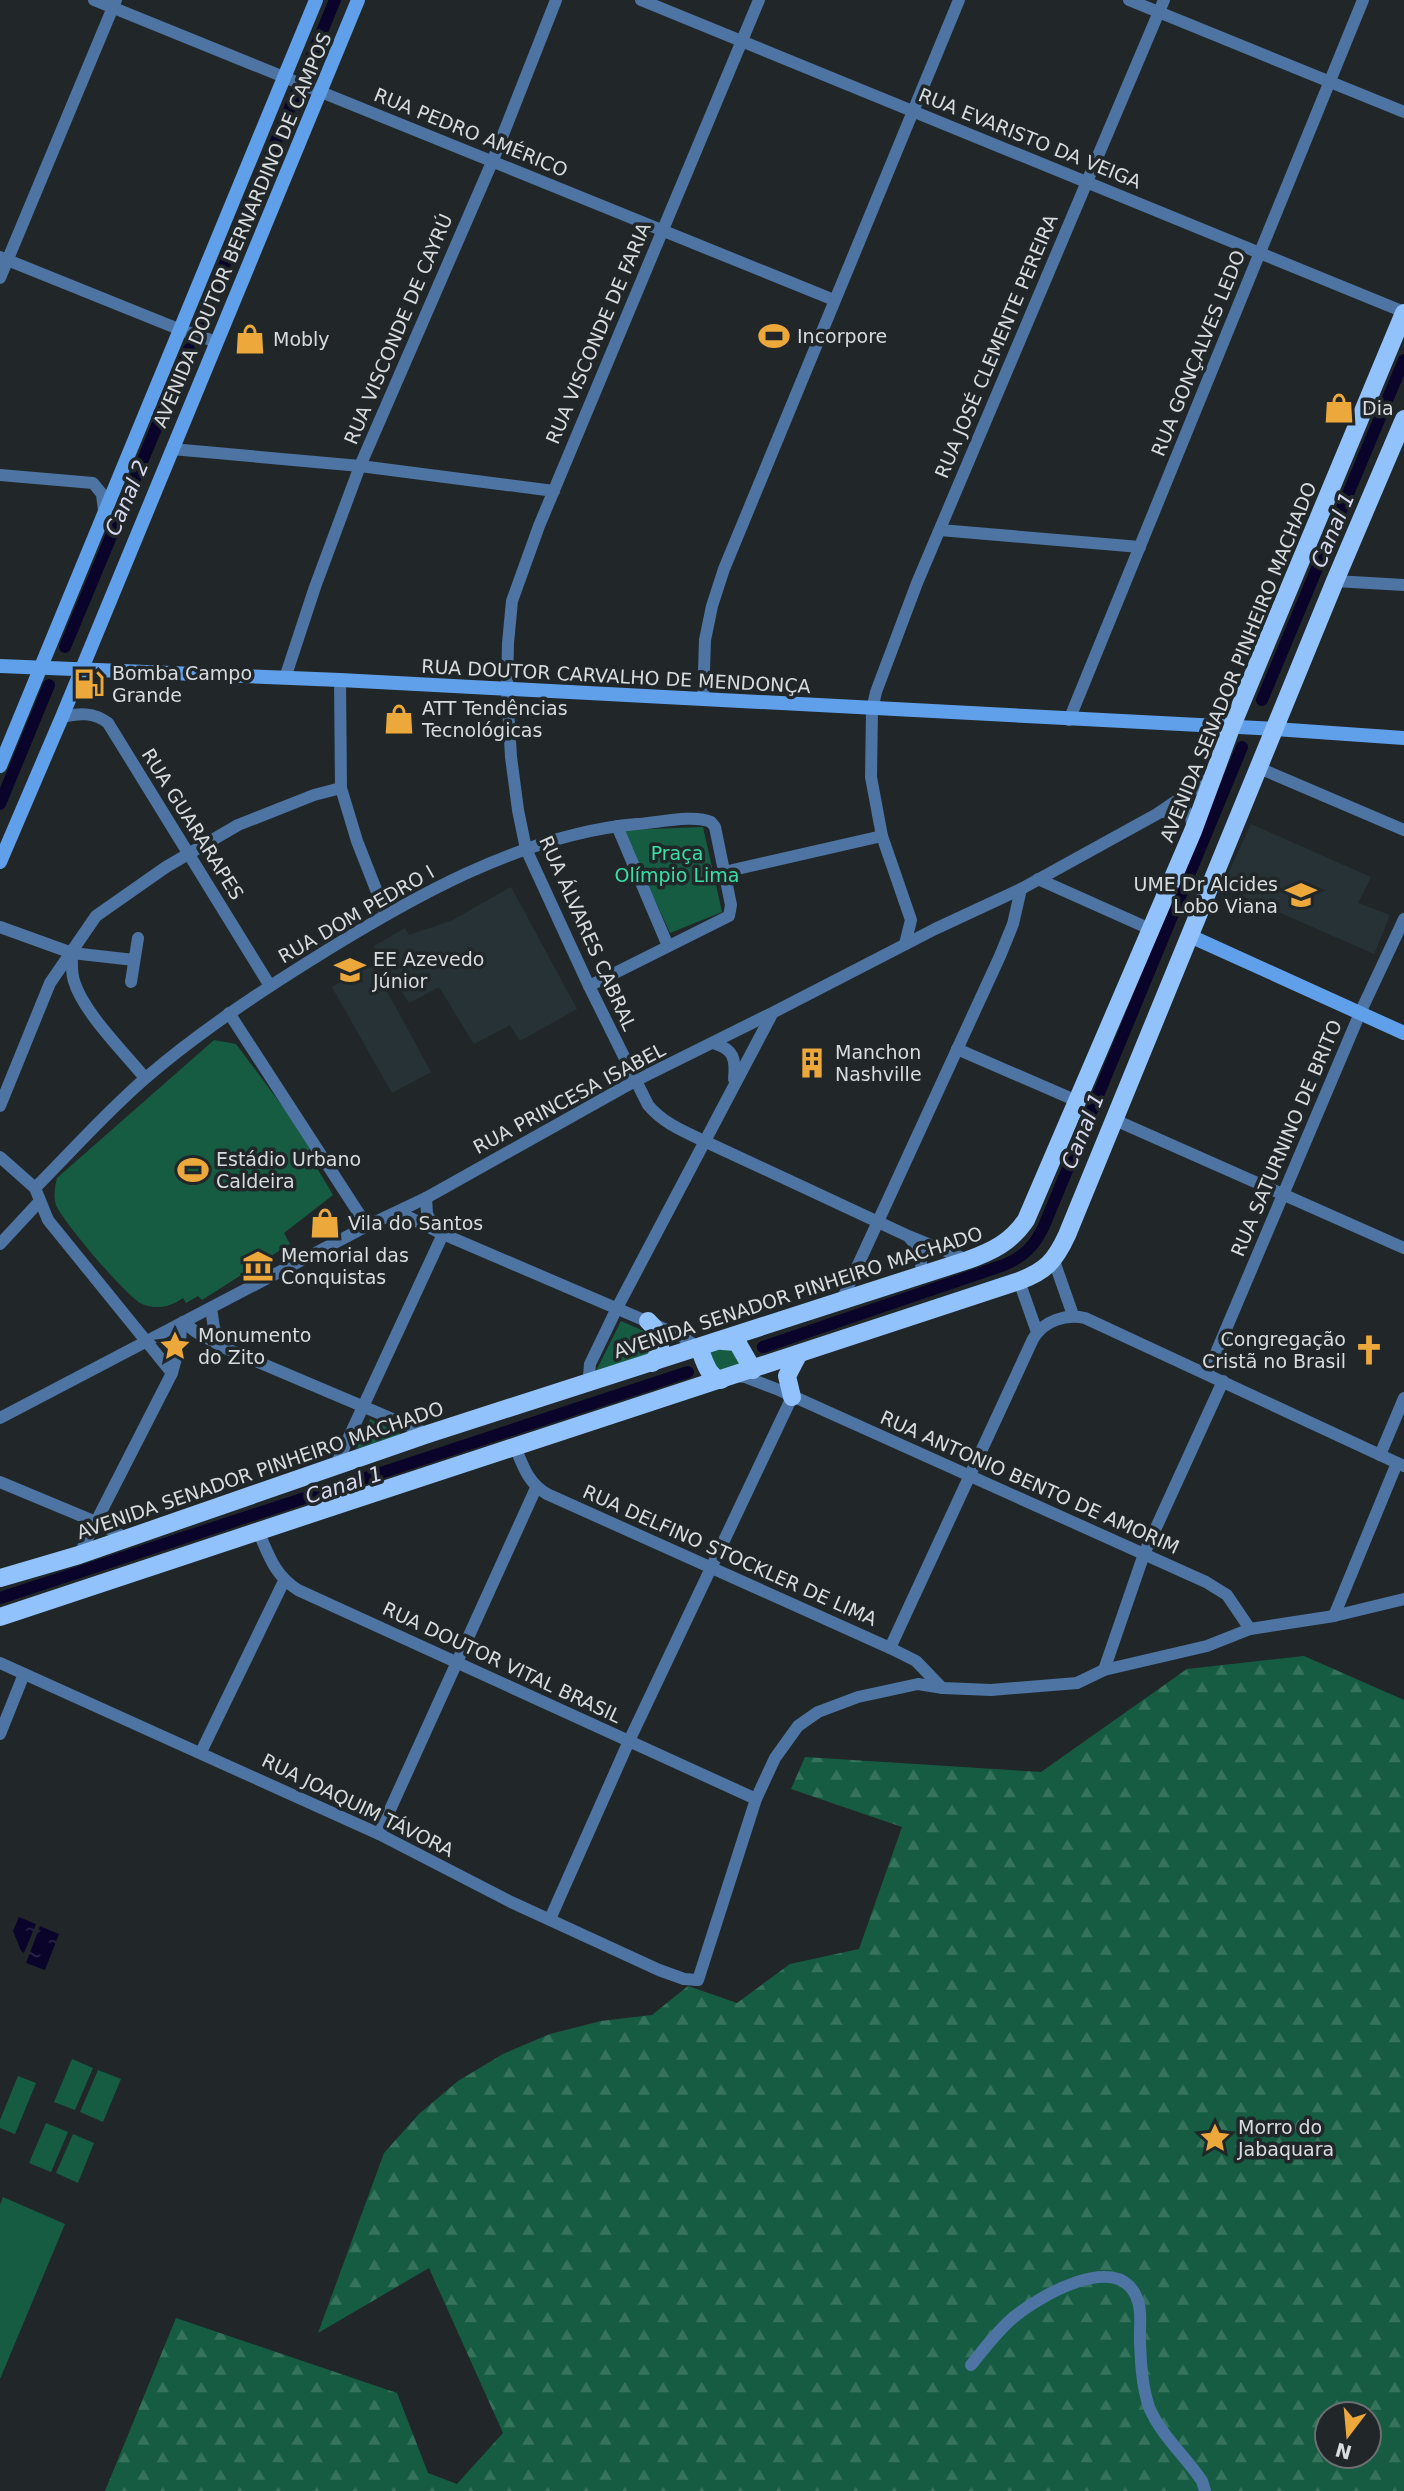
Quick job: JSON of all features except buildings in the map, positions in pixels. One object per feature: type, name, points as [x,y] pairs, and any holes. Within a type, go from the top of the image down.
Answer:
[{"type":"main road","name":"AVENIDA DOUTOR BERNARDINO DE CAMPOS","points":[[0,766],[316,0]]},
{"type":"main road","name":"AVENIDA DOUTOR BERNARDINO DE CAMPOS","points":[[0,862],[358,0]]},
{"type":"main road","name":"AVENIDA SENADOR PINHEIRO MACHADO","points":[[0,1578],[79,1555],[428,1434],[968,1260],[995,1250],[1008,1241],[1026,1220],[1193,831],[1231,728],[1404,313]]},
{"type":"main road","points":[[0,1617],[1019,1281],[1038,1273],[1054,1261],[1115,1120],[1335,580],[1404,419]]},
{"type":"main road","name":"RUA DOUTOR CARVALHO DE MENDONÇA","points":[[0,666],[340,680],[872,710],[1275,729]]},
{"type":"main road","points":[[1275,729],[1404,738]]},
{"type":"main road","points":[[1190,936],[1404,1033]]},
{"type":"main road","points":[[648,1321],[661,1341],[661,1350],[652,1363]]},
{"type":"main road","points":[[722,1341],[737,1342],[737,1375]]},
{"type":"main road","points":[[699,1348],[709,1372],[737,1375]]},
{"type":"main road","points":[[785,1394],[787,1376],[798,1355]]},
{"type":"street","name":"RUA PEDRO AMÉRICO","points":[[94,0],[114,4],[320,92],[834,300]]},
{"type":"street","name":"RUA VISCONDE DE CAYRÚ","points":[[285,678],[360,466],[493,160],[556,0]]},
{"type":"street","name":"RUA EVARISTO DA VEIGA","points":[[641,0],[1404,313]]},
{"type":"street","name":"RUA VISCONDE DE FARIA","points":[[507,690],[512,601],[554,491],[759,0]]},
{"type":"street","points":[[703,700],[705,640],[724,569],[959,0]]},
{"type":"street","points":[[1129,0],[1162,6],[1329,82],[1404,112]]},
{"type":"street","name":"RUA GONÇALVES LEDO","points":[[1069,720],[1363,0]]},
{"type":"street","points":[[0,278],[4,259],[114,4]]},
{"type":"street","name":"RUA JOSÉ CLEMENTE PEREIRA","points":[[911,920],[882,836],[871,778],[872,710],[886,662],[940,530],[1162,6]]},
{"type":"street","points":[[4,259],[217,342]]},
{"type":"street","points":[[172,449],[360,466],[554,491]]},
{"type":"street","points":[[0,475],[93,483],[102,494],[104,511]]},
{"type":"street","points":[[940,530],[1140,547]]},
{"type":"street","points":[[1335,580],[1404,585]]},
{"type":"street","points":[[340,680],[341,788],[357,841],[386,915]]},
{"type":"street","name":"RUA ÁLVARES CABRAL","points":[[507,690],[514,782],[526,849],[648,1105],[678,1129],[906,1235],[968,1260]]},
{"type":"street","name":"RUA GUARARAPES","points":[[62,717],[95,715],[108,723],[270,986]]},
{"type":"street","points":[[1259,768],[1404,831]]},
{"type":"street","name":"RUA PRINCESA ISABEL","points":[[0,1418],[367,1226],[426,1198],[635,1081],[934,929],[1021,889],[1157,814],[1213,776]]},
{"type":"street","points":[[0,1106],[50,983],[102,911],[166,867],[238,825],[314,795],[341,788]]},
{"type":"street","points":[[1157,814],[1174,809],[1185,810],[1191,818],[1193,831]]},
{"type":"street","name":"RUA DOM PEDRO I","points":[[35,1188],[145,1078],[184,1045],[229,1013],[386,915],[466,874],[526,849],[617,826],[705,820],[715,827],[731,905],[729,916],[668,946]]},
{"type":"street","points":[[589,986],[668,946],[617,826]]},
{"type":"street","points":[[724,872],[882,836]]},
{"type":"street","points":[[1038,879],[1150,929]]},
{"type":"street","points":[[841,1301],[1007,940],[1021,889]]},
{"type":"street","name":"RUA SATURNINO DE BRITO","points":[[1207,1374],[1360,1013],[1404,919]]},
{"type":"street","points":[[905,944],[911,920],[934,929]]},
{"type":"street","points":[[0,927],[72,953],[134,960]]},
{"type":"street","points":[[131,982],[138,939]]},
{"type":"street","points":[[72,953],[73,975],[78,992],[145,1078]]},
{"type":"street","points":[[229,1013],[367,1226]]},
{"type":"street","points":[[592,1381],[589,1376],[590,1364],[617,1308],[772,1013]]},
{"type":"street","points":[[713,1043],[727,1048],[733,1055],[736,1066],[733,1086]]},
{"type":"street","points":[[957,1049],[1077,1101]]},
{"type":"street","points":[[1115,1120],[1404,1248]]},
{"type":"street","points":[[0,1157],[35,1188],[48,1220],[172,1373]]},
{"type":"street","points":[[426,1198],[427,1214],[440,1233]]},
{"type":"street","points":[[0,1244],[39,1202]]},
{"type":"street","points":[[398,1212],[440,1233],[648,1321],[681,1336],[699,1348]]},
{"type":"street","points":[[336,1465],[440,1233]]},
{"type":"street","points":[[906,1235],[919,1250],[922,1275]]},
{"type":"street","points":[[1054,1261],[1073,1315]]},
{"type":"street","points":[[1019,1281],[1037,1332]]},
{"type":"street","points":[[211,1308],[214,1328],[225,1348]]},
{"type":"street","points":[[890,1648],[1037,1332],[1051,1322],[1073,1315],[1085,1318],[1401,1464],[1334,1616]]},
{"type":"street","points":[[79,1555],[172,1373],[180,1345],[182,1323],[225,1348],[428,1434]]},
{"type":"street","name":"RUA ANTONIO BENTO DE AMORIM","points":[[737,1375],[1206,1582],[1227,1595],[1250,1629]]},
{"type":"street","points":[[1104,1670],[1144,1555],[1223,1381]]},
{"type":"street","points":[[550,1919],[628,1741],[711,1568],[785,1394]]},
{"type":"street","points":[[1380,1455],[1404,1398]]},
{"type":"street","points":[[379,1834],[536,1488],[528,1477],[515,1447]]},
{"type":"street","points":[[0,1482],[96,1522],[126,1538]]},
{"type":"street","name":"RUA DELFINO STOCKLER DE LIMA","points":[[536,1488],[890,1648],[916,1661],[943,1688]]},
{"type":"street","points":[[201,1752],[284,1581],[276,1572],[258,1531]]},
{"type":"street","name":"RUA DOUTOR VITAL BRASIL","points":[[284,1581],[298,1590],[756,1799]]},
{"type":"street","points":[[756,1799],[775,1758],[798,1727],[818,1712],[858,1698],[918,1684],[991,1690],[1077,1683],[1104,1670],[1207,1646],[1250,1629],[1334,1616],[1404,1600]]},
{"type":"street","name":"RUA JOAQUIM TÁVORA","points":[[0,1663],[379,1834],[511,1902],[684,1979],[698,1980],[756,1799]]},
{"type":"street","points":[[0,1734],[23,1674]]},
{"type":"street","points":[[971,2365],[994,2336],[1013,2318],[1039,2300],[1085,2279],[1100,2277],[1128,2284],[1135,2293],[1140,2308],[1142,2382],[1150,2409],[1202,2481],[1205,2491]]},
{"type":"shaded area","name":"UME Dr Alcides Lobo Viana","points":[[1251,824],[1371,877],[1358,903],[1390,915],[1374,954],[1222,887]]},
{"type":"shaded area","points":[[511,887],[577,1009],[520,1041],[510,1025],[474,1044],[439,987],[409,1003],[374,946],[405,928],[409,935],[451,921]]},
{"type":"shaded area","points":[[372,964],[431,1072],[392,1093],[332,987]]},
{"type":"green space","name":"Praça Olímpio Lima","points":[[703,827],[722,912],[670,933],[623,830]]},
{"type":"green space","name":"Estádio Urbano Caldeira","points":[[214,1040],[236,1044],[313,1147],[307,1151],[333,1195],[284,1233],[290,1244],[202,1300],[198,1296],[186,1303],[183,1298],[163,1307],[148,1306],[134,1298],[110,1274],[61,1214],[55,1198],[57,1178]]},
{"type":"green space","points":[[621,1321],[648,1333],[653,1347],[644,1358],[594,1375]]},
{"type":"green space","points":[[727,1346],[734,1349],[743,1369],[724,1375],[715,1369],[708,1352]]},
{"type":"green space","points":[[370,1419],[401,1434],[356,1449]]},
{"type":"green space","points":[[1304,1656],[1404,1700],[1404,2491],[105,2491],[176,2318],[397,2393],[428,2473],[457,2484],[503,2433],[429,2268],[318,2333],[384,2153],[419,2114],[458,2081],[503,2054],[550,2034],[601,2021],[652,2015],[688,1986],[737,2003],[790,1964],[859,1949],[902,1827],[791,1789],[805,1757],[1041,1772],[1187,1669]]},
{"type":"green space","points":[[72,2059],[93,2068],[75,2110],[54,2102]]},
{"type":"green space","points":[[98,2070],[121,2079],[103,2122],[80,2112]]},
{"type":"green space","points":[[18,2076],[36,2083],[15,2134],[0,2128],[0,2120]]},
{"type":"green space","points":[[46,2123],[68,2132],[51,2172],[29,2163]]},
{"type":"green space","points":[[73,2134],[94,2143],[78,2183],[56,2173]]},
{"type":"green space","points":[[3,2197],[65,2224],[0,2379],[0,2205]]},
{"type":"water","points":[[19,1917],[36,1924],[24,1953],[13,1931]]},
{"type":"water","points":[[40,1926],[59,1934],[45,1970],[26,1963]]},
{"type":"waterway","name":"Canal 2","points":[[309,63],[335,0]]},
{"type":"waterway","name":"Canal 2","points":[[201,321],[297,91]]},
{"type":"waterway","name":"Canal 2","points":[[65,647],[189,349]]},
{"type":"waterway","name":"Canal 1","points":[[1262,700],[1404,360]]},
{"type":"waterway","name":"Canal 2","points":[[0,804],[49,685]]},
{"type":"waterway","name":"Canal 1","points":[[763,1347],[1004,1265],[1033,1245],[1044,1226],[1242,747]]},
{"type":"waterway","name":"Canal 1","points":[[0,1598],[688,1372]]},
{"type":"place","name":"Incorpore","points":[[774,336]]},
{"type":"place","name":"Mobly","points":[[250,339]]},
{"type":"place","name":"Dia","points":[[1339,408]]},
{"type":"place","name":"Bomba Campo Grande","points":[[89,684]]},
{"type":"place","name":"ATT Tendências Tecnológicas","points":[[399,719]]},
{"type":"place","name":"UME Dr Alcides Lobo Viana","points":[[1301,895]]},
{"type":"place","name":"EE Azevedo Júnior","points":[[350,970]]},
{"type":"place","name":"Manchon Nashville","points":[[812,1063]]},
{"type":"place","name":"Estádio Urbano Caldeira","points":[[193,1170]]},
{"type":"place","name":"Vila do Santos","points":[[325,1223]]},
{"type":"place","name":"Memorial das Conquistas","points":[[258,1266]]},
{"type":"place","name":"Monumento do Zito","points":[[175,1346]]},
{"type":"place","name":"Congregação Cristã no Brasil","points":[[1369,1350]]},
{"type":"place","name":"Morro do Jabaquara","points":[[1215,2138]]}]
